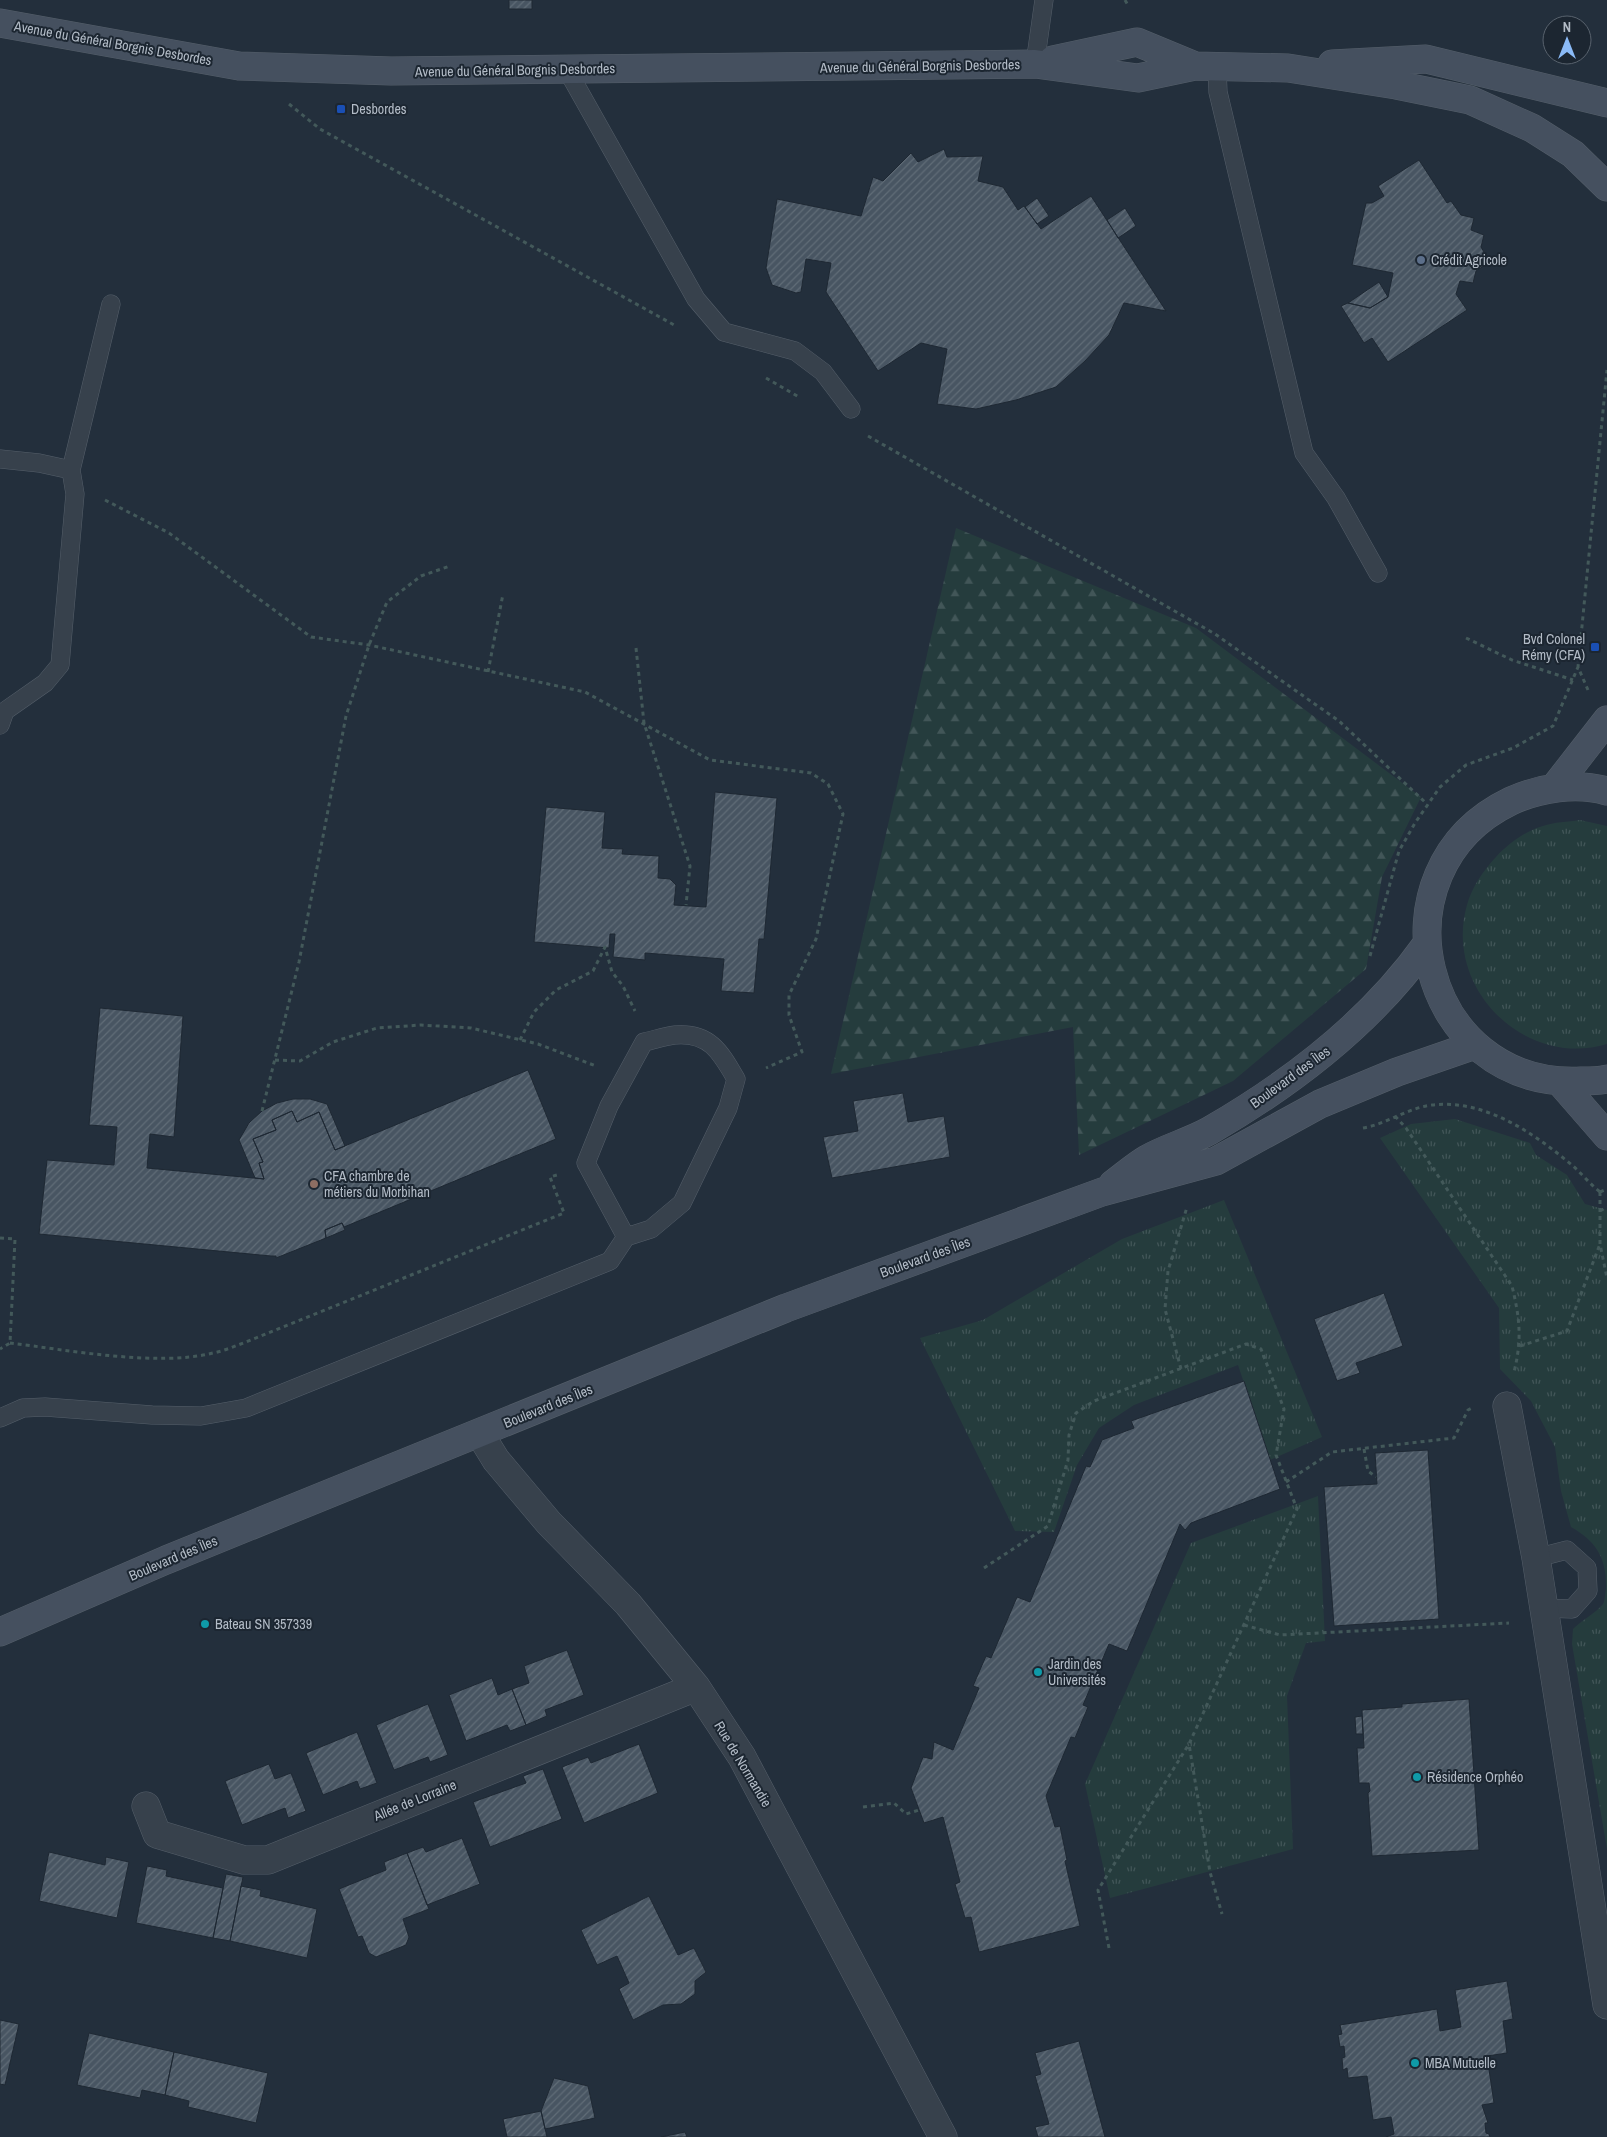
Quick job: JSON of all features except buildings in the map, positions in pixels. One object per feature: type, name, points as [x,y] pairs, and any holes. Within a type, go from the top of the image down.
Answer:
[{"type":"main road","name":"Avenue du Général Borgnis Desbordes","points":[[0,23],[239,66],[391,71],[1035,64],[1137,42],[1206,66],[1288,68],[1426,58],[1607,103]]},
{"type":"main road","name":"Avenue du Général Borgnis Desbordes","points":[[1288,68],[1396,85],[1470,100],[1532,128],[1573,154],[1607,187]]},
{"type":"main road","points":[[1554,788],[1607,720]]},
{"type":"main road","points":[[1607,791],[1596,788],[1554,788],[1524,795],[1496,809],[1471,828],[1450,853],[1436,882],[1428,913],[1426,945],[1434,982],[1450,1016],[1475,1045],[1500,1063],[1529,1076],[1560,1082],[1607,1079]]},
{"type":"main road","name":"Boulevard des Îles","points":[[1102,1192],[1146,1159],[1206,1133],[1260,1101],[1308,1066],[1349,1032],[1402,979],[1426,945]]},
{"type":"main road","name":"Boulevard des Îles","points":[[0,1632],[166,1560],[480,1434],[786,1308],[1102,1192],[1216,1161],[1320,1104],[1397,1072],[1475,1045]]},
{"type":"main road","points":[[1560,1082],[1607,1136]]},
{"type":"street","points":[[1507,1406],[1536,1558],[1543,1615],[1607,2005]]},
{"type":"street","name":"Rue de Normandie","points":[[480,1434],[496,1460],[543,1516],[628,1604],[696,1687],[742,1756],[936,2120],[943,2137]]},
{"type":"street","name":"Allée de Lorraine","points":[[146,1806],[157,1834],[244,1860],[268,1860],[696,1687]]},
{"type":"lane","points":[[1035,64],[1044,0]]},
{"type":"lane","points":[[1206,66],[1218,92],[1304,453],[1336,498],[1378,573]]},
{"type":"lane","points":[[566,68],[696,299],[724,332],[795,351],[823,372],[851,409]]},
{"type":"lane","points":[[0,725],[5,711],[44,683],[60,665],[75,494],[71,470],[111,304]]},
{"type":"lane","points":[[0,459],[39,463],[71,470]]},
{"type":"lane","points":[[0,1418],[23,1408],[44,1407],[152,1416],[202,1416],[246,1408],[610,1261],[626,1237],[651,1229],[682,1203],[728,1108],[736,1080],[720,1052],[704,1038],[675,1035],[644,1042],[608,1106],[586,1163],[626,1237]]},
{"type":"lane","points":[[1536,1558],[1567,1550],[1587,1568],[1588,1591],[1572,1609],[1543,1615]]},
{"type":"path","points":[[1589,692],[1578,667],[1607,370]]},
{"type":"path","points":[[75,494],[107,500],[169,533],[311,637],[370,645],[585,692],[710,760],[811,772],[828,784],[843,814],[816,939],[789,995],[789,1016],[802,1052],[736,1080]]},
{"type":"path","points":[[262,1111],[299,962],[346,716],[370,645],[387,602],[421,576],[450,566]]},
{"type":"path","points":[[488,672],[503,594]]},
{"type":"path","points":[[1466,638],[1512,660],[1574,680]]},
{"type":"path","points":[[636,648],[644,723],[690,866],[686,905]]},
{"type":"path","points":[[520,1040],[534,1012],[556,990],[593,972],[605,947],[612,972],[624,986],[649,1041]]},
{"type":"path","points":[[275,1060],[300,1061],[332,1042],[377,1028],[421,1025],[471,1028],[538,1044],[625,1077]]},
{"type":"path","points":[[1411,1110],[1432,1105],[1456,1105],[1486,1111],[1522,1128],[1573,1166],[1600,1192],[1600,1244],[1607,1278]]},
{"type":"path","points":[[1286,1482],[1332,1452],[1454,1438],[1468,1410],[1490,1401],[1507,1406],[1520,1346],[1519,1315],[1512,1286],[1406,1128],[1395,1116]]},
{"type":"path","points":[[0,1350],[10,1343],[152,1357],[212,1354],[255,1339],[564,1213],[550,1178],[586,1163]]},
{"type":"path","points":[[1600,1192],[1607,1189]]},
{"type":"path","points":[[1181,1369],[1165,1309],[1168,1270],[1189,1197]]},
{"type":"path","points":[[1599,1211],[1607,1207]]},
{"type":"path","points":[[0,1238],[15,1239],[10,1343]]},
{"type":"path","points":[[1520,1346],[1567,1331],[1600,1244]]},
{"type":"path","points":[[984,1568],[1048,1526],[1068,1460],[1069,1435],[1076,1413],[1094,1401],[1246,1344],[1261,1349],[1284,1409],[1276,1455],[1297,1508],[1189,1744],[1098,1890],[1109,1948]]},
{"type":"path","points":[[1364,1449],[1368,1471],[1376,1477]]},
{"type":"path","points":[[1244,1625],[1280,1635],[1543,1615]]},
{"type":"path","points":[[1189,1744],[1210,1872],[1222,1914]]},
{"type":"path","points":[[862,1807],[894,1803],[906,1814],[919,1810]]},
{"type":"green space","points":[[956,528],[1196,628],[1421,797],[1382,877],[1366,969],[1233,1081],[1079,1155],[1073,1027],[831,1074]]},
{"type":"green space","points":[[1580,820],[1607,826],[1607,1044],[1576,1049],[1547,1044],[1520,1033],[1497,1015],[1479,992],[1467,965],[1463,936],[1467,905],[1472,892],[1482,874],[1501,852],[1511,843],[1536,828]]},
{"type":"green space","points":[[1455,1119],[1530,1143],[1536,1155],[1567,1175],[1585,1204],[1607,1210],[1607,1849],[1572,1644],[1573,1629],[1604,1603],[1606,1578],[1602,1559],[1587,1538],[1571,1527],[1561,1491],[1555,1447],[1531,1401],[1500,1369],[1499,1308],[1380,1138],[1411,1124]]},
{"type":"green space","points":[[1224,1200],[1322,1437],[1270,1460],[1238,1365],[1134,1405],[1099,1428],[1077,1465],[1054,1532],[1015,1531],[920,1338],[983,1320],[1122,1239]]},
{"type":"green space","points":[[1318,1496],[1325,1641],[1306,1643],[1287,1696],[1293,1849],[1110,1898],[1085,1784],[1191,1543]]},
{"type":"place","name":"Desbordes","points":[[341,109]]},
{"type":"place","name":"Crédit Agricole","points":[[1421,260]]},
{"type":"place","name":"Bvd Colonel Rémy (CFA)","points":[[1595,647]]},
{"type":"place","name":"CFA chambre de métiers du Morbihan","points":[[314,1184]]},
{"type":"place","name":"Bateau SN 357339","points":[[205,1624]]},
{"type":"place","name":"Jardin des Universités","points":[[1038,1672]]},
{"type":"place","name":"Résidence Orphéo","points":[[1417,1777]]},
{"type":"place","name":"MBA Mutuelle","points":[[1415,2063]]}]
